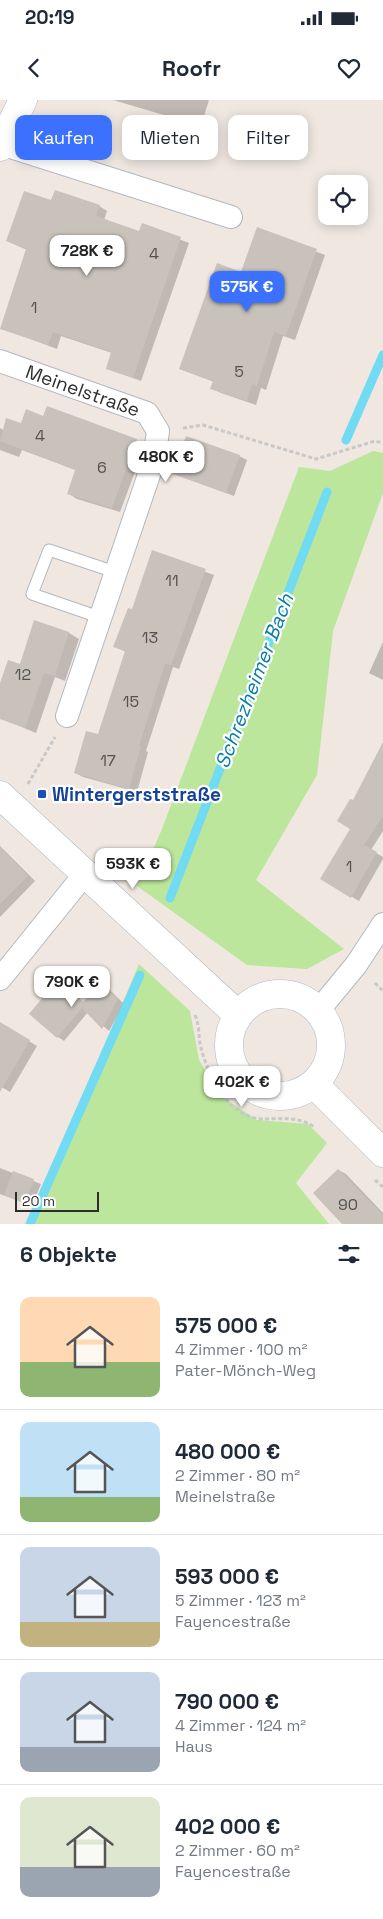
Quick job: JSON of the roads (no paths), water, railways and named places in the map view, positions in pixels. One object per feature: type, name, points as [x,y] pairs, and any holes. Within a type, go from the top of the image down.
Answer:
[{"type":"street","points":[[23,100],[1,146],[232,217]]},
{"type":"street","name":"Meinelstraße","points":[[0,362],[147,414],[158,431],[154,460],[99,617],[67,716]]},
{"type":"street","points":[[7,801],[84,875],[238,1015]]},
{"type":"street","points":[[0,979],[84,875]]},
{"type":"street","points":[[318,1011],[356,965],[383,924]]},
{"type":"street","points":[[277,994],[292,995],[306,1001],[318,1011],[327,1024],[331,1048],[324,1071],[314,1084],[300,1092],[284,1097],[267,1095],[252,1089],[240,1077],[231,1063],[228,1046],[231,1030],[238,1015],[249,1004],[262,997],[277,994]]},
{"type":"street","points":[[314,1084],[376,1164]]},
{"type":"lane","points":[[99,617],[32,594],[49,550],[115,572]]},
{"type":"waterway","name":"Schrezheimer Bach","points":[[346,440],[383,355]]},
{"type":"waterway","name":"Schrezheimer Bach","points":[[170,898],[327,492]]},
{"type":"waterway","name":"Schrezheimer Bach","points":[[30,1224],[140,975]]},
{"type":"place","name":"Wintergerststraße","points":[[42,794]]}]
